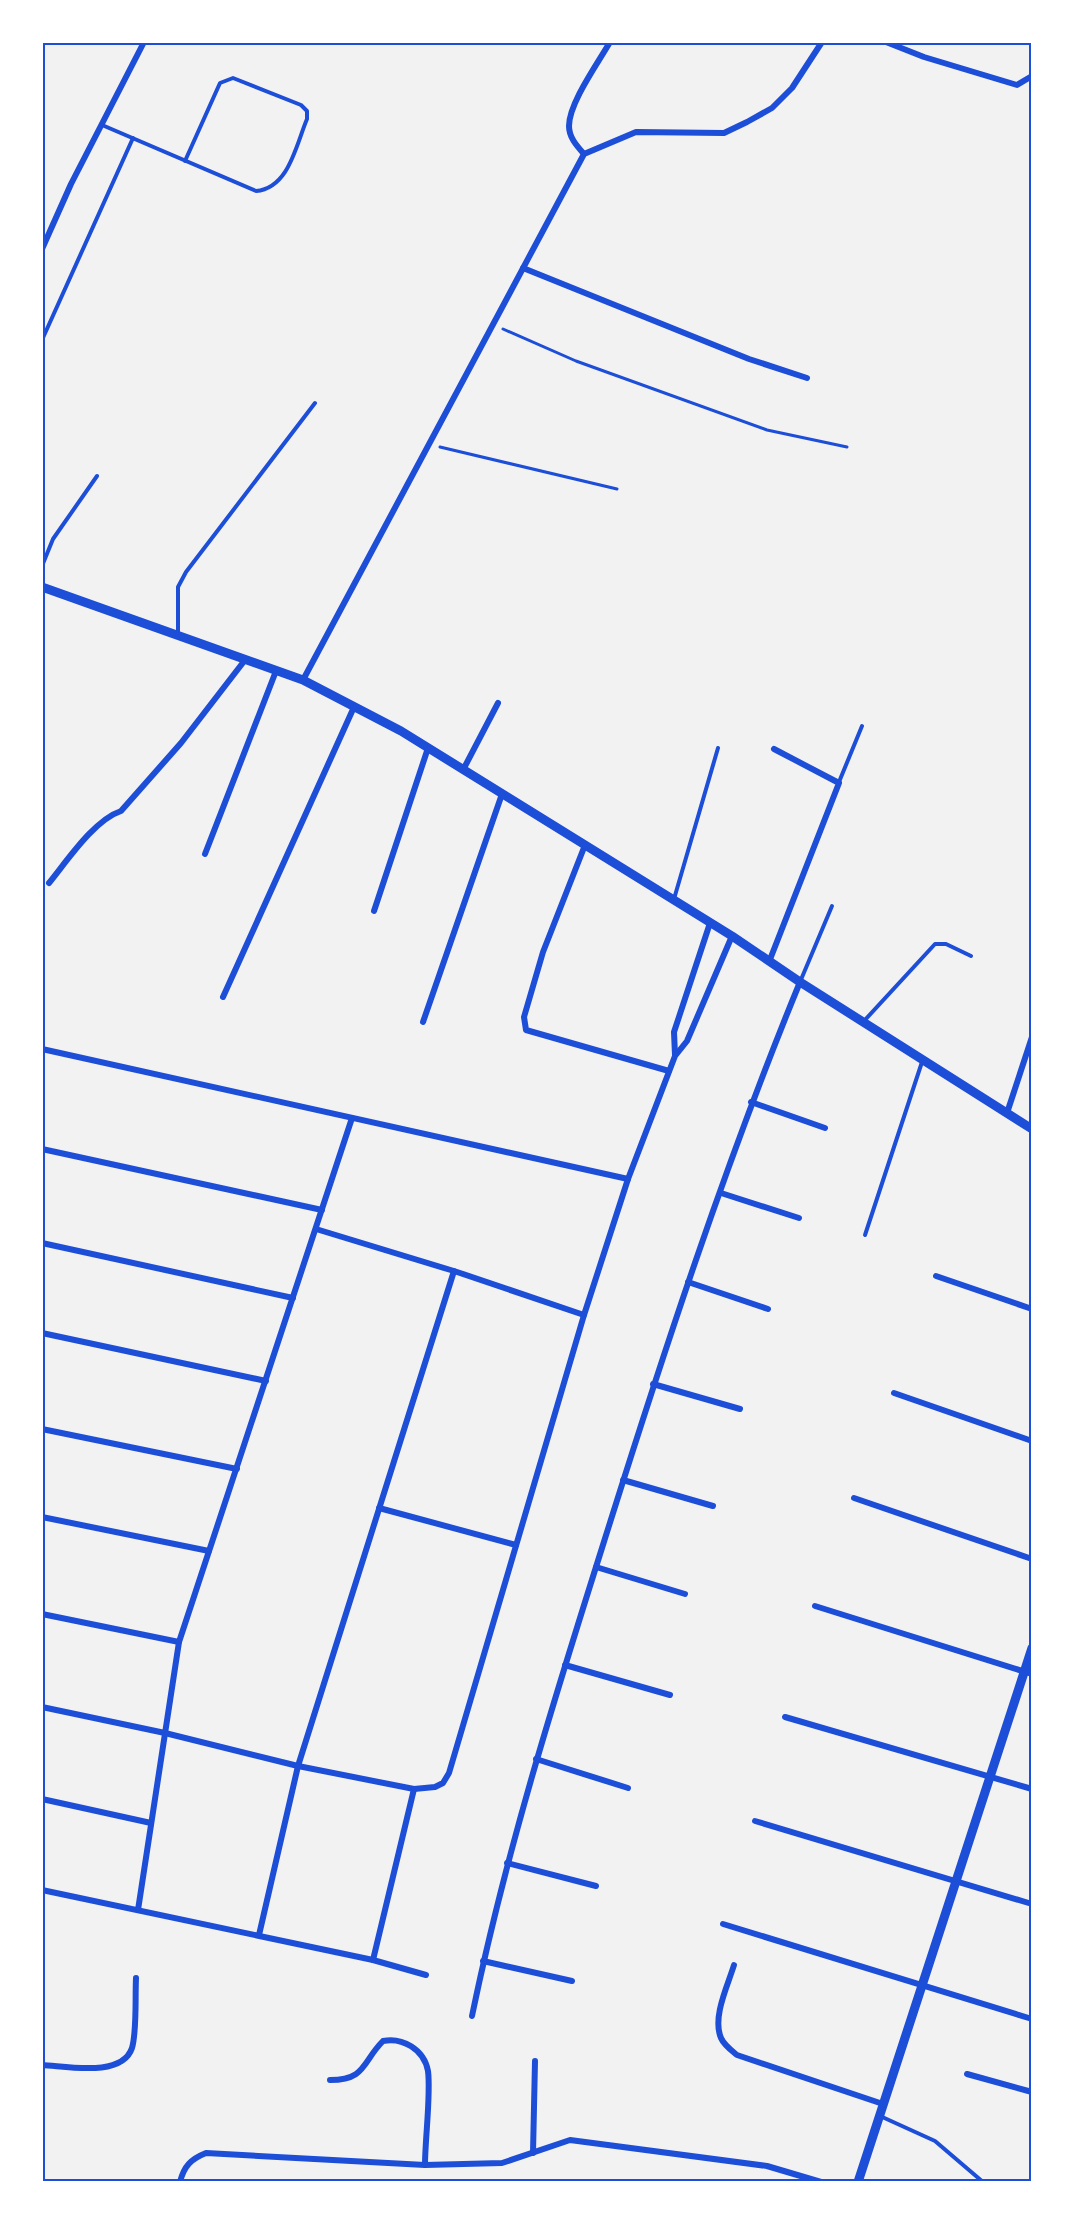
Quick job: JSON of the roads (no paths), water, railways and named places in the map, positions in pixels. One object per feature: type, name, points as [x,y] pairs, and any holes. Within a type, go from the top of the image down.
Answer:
[{"type":"street","points":[[42,249],[144,42]]},
{"type":"street","points":[[584,154],[573,142],[569,128],[570,113],[610,42]]},
{"type":"street","points":[[303,680],[584,154],[636,132],[724,133],[772,108],[792,88],[822,42]]},
{"type":"street","points":[[886,42],[924,57],[1017,84],[1032,76]]},
{"type":"street","points":[[523,268],[749,359],[807,378]]},
{"type":"street","points":[[42,587],[303,680],[354,707],[428,748],[732,936],[800,982],[1032,1129]]},
{"type":"street","points":[[49,883],[86,839],[112,814],[121,811],[181,743],[245,660]]},
{"type":"street","points":[[205,854],[276,671]]},
{"type":"street","points":[[463,770],[498,703]]},
{"type":"street","points":[[223,997],[354,707]]},
{"type":"street","points":[[374,911],[428,748]]},
{"type":"street","points":[[769,962],[839,783],[774,749]]},
{"type":"street","points":[[423,1022],[502,794]]},
{"type":"street","points":[[585,845],[543,952],[524,1017],[526,1030],[669,1071]]},
{"type":"street","points":[[675,1056],[674,1032],[710,923]]},
{"type":"street","points":[[42,1707],[165,1732],[298,1766],[414,1789],[435,1787],[443,1783],[449,1773],[584,1315],[628,1179],[675,1056],[687,1041],[732,936]]},
{"type":"street","points":[[472,2016],[507,1863],[536,1759],[653,1384],[751,1102],[800,982]]},
{"type":"street","points":[[1007,1113],[1032,1037]]},
{"type":"street","points":[[42,1049],[628,1179]]},
{"type":"street","points":[[751,1102],[825,1128]]},
{"type":"street","points":[[138,1910],[179,1642],[352,1119]]},
{"type":"street","points":[[42,1149],[322,1210]]},
{"type":"street","points":[[721,1193],[799,1218]]},
{"type":"street","points":[[316,1229],[454,1271],[584,1315]]},
{"type":"street","points":[[42,1243],[293,1298]]},
{"type":"street","points":[[259,1935],[298,1766],[454,1271]]},
{"type":"street","points":[[936,1276],[1032,1309]]},
{"type":"street","points":[[688,1282],[768,1309]]},
{"type":"street","points":[[42,1333],[266,1381]]},
{"type":"street","points":[[653,1384],[740,1409]]},
{"type":"street","points":[[894,1393],[1032,1440]]},
{"type":"street","points":[[42,1429],[237,1469]]},
{"type":"street","points":[[623,1480],[712,1506]]},
{"type":"street","points":[[854,1498],[1032,1558]]},
{"type":"street","points":[[379,1508],[516,1545]]},
{"type":"street","points":[[42,1517],[209,1551]]},
{"type":"street","points":[[596,1568],[685,1594]]},
{"type":"street","points":[[815,1606],[1028,1672]]},
{"type":"street","points":[[42,1614],[179,1642]]},
{"type":"street","points":[[858,2182],[990,1776],[1028,1672],[1032,1648]]},
{"type":"street","points":[[565,1665],[670,1695]]},
{"type":"street","points":[[785,1718],[1032,1789]]},
{"type":"street","points":[[536,1759],[628,1788]]},
{"type":"street","points":[[373,1960],[414,1789]]},
{"type":"street","points":[[42,1799],[152,1823]]},
{"type":"street","points":[[755,1821],[1032,1904]]},
{"type":"street","points":[[507,1863],[596,1886]]},
{"type":"street","points":[[42,1890],[373,1960],[426,1975]]},
{"type":"street","points":[[723,1924],[1032,2019]]},
{"type":"street","points":[[483,1961],[572,1981]]},
{"type":"street","points":[[734,1965],[718,2026],[721,2039],[728,2047],[737,2055],[883,2104]]},
{"type":"street","points":[[42,2065],[101,2068],[115,2066],[125,2060],[132,2048],[136,1978]]},
{"type":"street","points":[[330,2080],[347,2080],[358,2074],[383,2041],[394,2038],[411,2044],[428,2069],[424,2165]]},
{"type":"street","points":[[533,2153],[535,2061]]},
{"type":"street","points":[[967,2074],[1032,2092]]},
{"type":"street","points":[[180,2182],[185,2167],[194,2158],[206,2153],[424,2165],[502,2163],[570,2140],[767,2166],[821,2182]]},
{"type":"lane","points":[[102,125],[185,161],[256,191],[268,190],[280,182],[307,119],[307,111],[291,101],[233,78],[226,78],[220,83],[185,161]]},
{"type":"lane","points":[[42,340],[133,138]]},
{"type":"lane","points":[[178,636],[178,587],[186,572],[315,403]]},
{"type":"lane","points":[[42,566],[53,539],[97,476]]},
{"type":"lane","points":[[839,783],[862,726]]},
{"type":"lane","points":[[674,900],[718,748]]},
{"type":"lane","points":[[800,982],[832,906]]},
{"type":"lane","points":[[863,1022],[935,944],[946,944],[970,956]]},
{"type":"lane","points":[[865,1235],[923,1060]]},
{"type":"lane","points":[[879,2116],[935,2141],[983,2182]]}]
